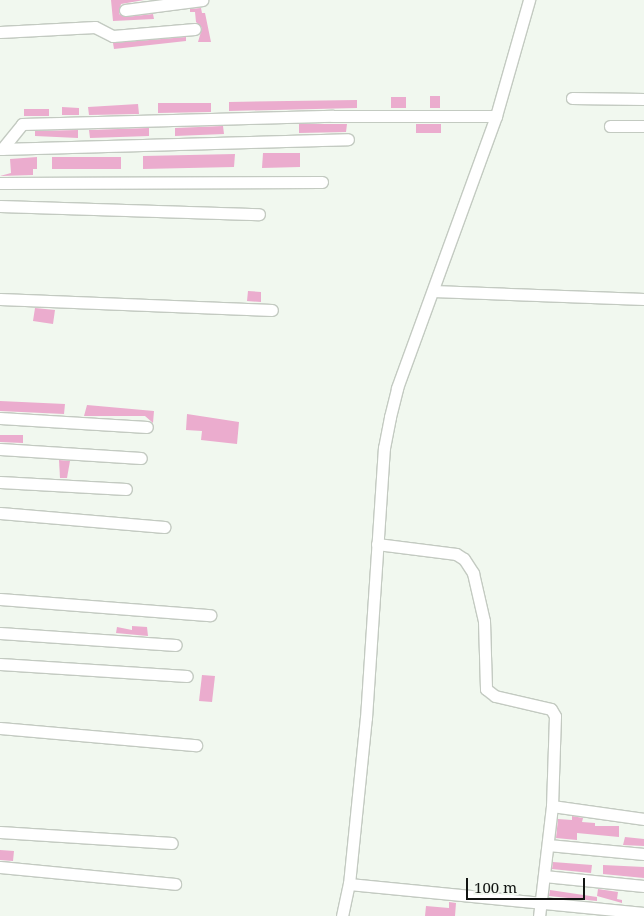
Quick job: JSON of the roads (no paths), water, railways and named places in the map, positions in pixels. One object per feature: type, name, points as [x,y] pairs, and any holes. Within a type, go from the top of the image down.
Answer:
[{"type":"street","points":[[125,10],[202,0]]},
{"type":"street","points":[[342,916],[350,884],[366,718],[377,544],[390,417],[433,291],[488,115],[530,0]]},
{"type":"street","points":[[0,32],[95,27],[113,36],[195,29]]},
{"type":"street","points":[[572,98],[644,98]]},
{"type":"street","points":[[1,149],[22,124],[488,115]]},
{"type":"street","points":[[610,126],[644,126]]},
{"type":"street","points":[[1,149],[348,139]]},
{"type":"street","points":[[0,183],[322,182]]},
{"type":"street","points":[[0,206],[259,214]]},
{"type":"street","points":[[433,291],[644,299]]},
{"type":"street","points":[[0,299],[272,310]]},
{"type":"street","points":[[0,418],[147,427]]},
{"type":"street","points":[[0,449],[141,458]]},
{"type":"street","points":[[0,482],[126,489]]},
{"type":"street","points":[[0,513],[164,527]]},
{"type":"street","points":[[377,544],[456,554],[469,565],[484,621],[486,689],[495,696],[551,709],[557,724],[552,806],[539,902],[539,916]]},
{"type":"street","points":[[0,599],[210,615]]},
{"type":"street","points":[[0,633],[176,645]]},
{"type":"street","points":[[0,664],[187,676]]},
{"type":"street","points":[[0,728],[196,745]]},
{"type":"street","points":[[552,806],[644,819]]},
{"type":"street","points":[[0,832],[172,843]]},
{"type":"street","points":[[548,845],[644,854]]},
{"type":"street","points":[[0,868],[175,884]]},
{"type":"street","points":[[544,876],[644,886]]},
{"type":"street","points":[[350,884],[644,913]]}]
